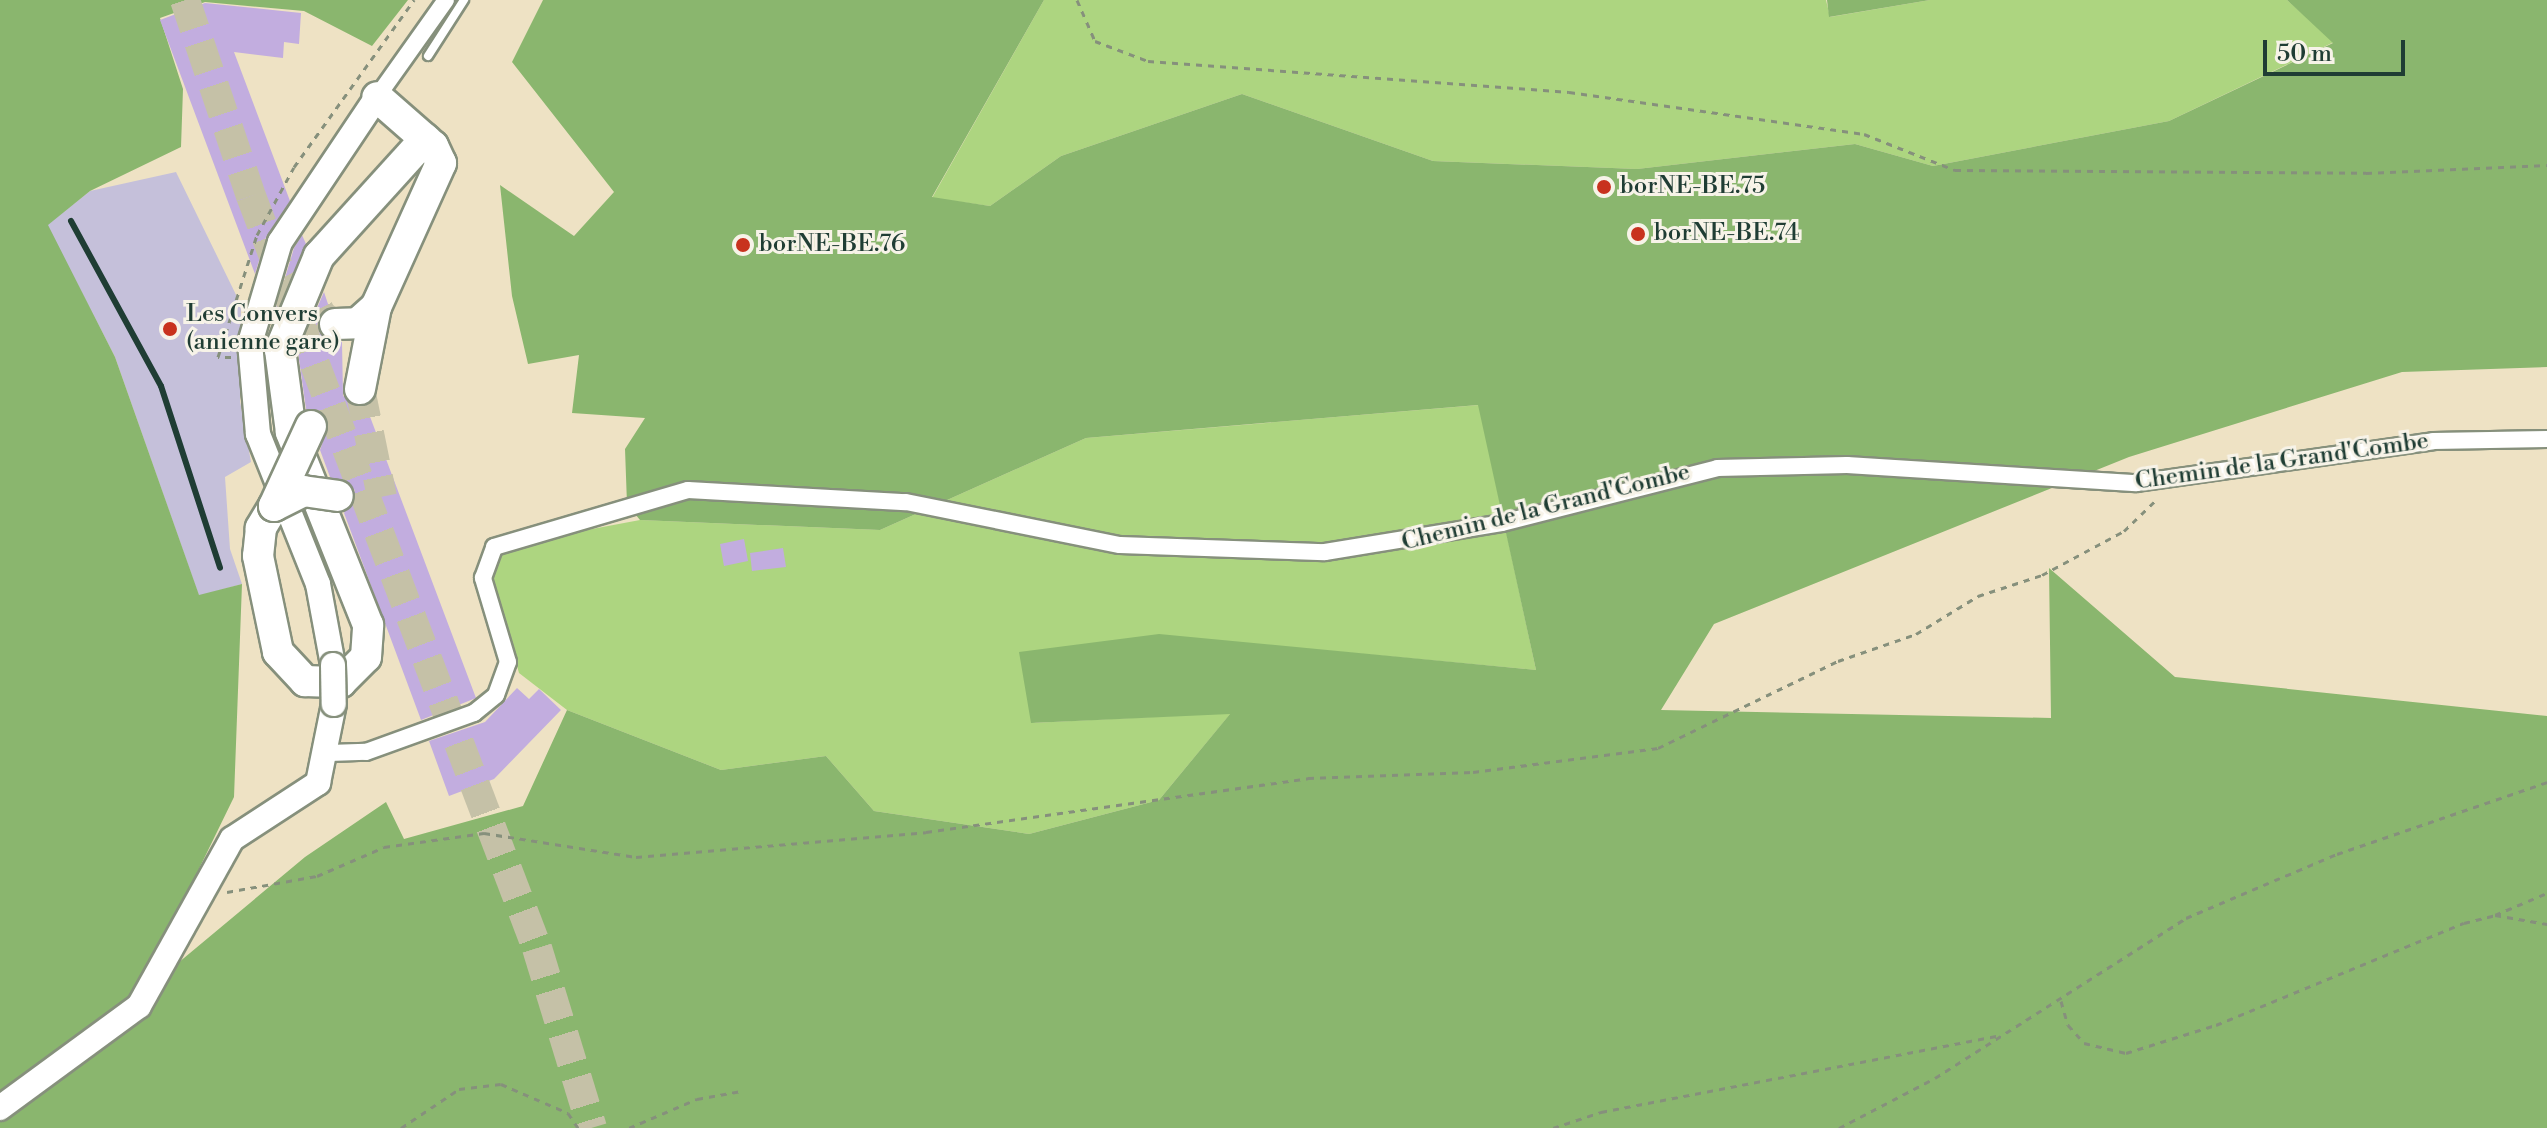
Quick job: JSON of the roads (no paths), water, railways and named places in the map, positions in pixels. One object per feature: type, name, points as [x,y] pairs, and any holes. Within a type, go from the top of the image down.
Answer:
[{"type":"highway","points":[[360,389],[376,307],[441,168],[425,139],[377,97]]},
{"type":"highway","points":[[311,426],[274,506],[261,528],[258,556],[278,652],[305,681],[341,682],[368,653],[367,619],[291,432],[280,350],[319,256],[425,139]]},
{"type":"highway","points":[[335,324],[358,323],[376,307]]},
{"type":"highway","points":[[274,506],[303,491],[338,496]]},
{"type":"street","points":[[0,1108],[139,1006],[204,887],[242,829],[313,790],[329,753],[334,704],[333,665],[318,584],[258,434],[250,343],[280,242],[446,0]]},
{"type":"street","name":"Chemin de la Grand'Combe","points":[[329,753],[366,752],[473,713],[496,695],[508,662],[483,578],[494,547],[688,490],[906,502],[1120,545],[1325,552],[1502,523],[1717,468],[1847,465],[2107,483],[2172,480],[2446,439],[2547,439]]},
{"type":"lane","points":[[428,56],[464,0]]},
{"type":"tunnel","points":[[185,0],[251,196],[537,948],[592,1128]]},
{"type":"tunnel","points":[[297,270],[322,316],[335,324]]},
{"type":"tunnel","points":[[360,389],[382,497]]},
{"type":"railway","points":[[71,221],[161,386],[220,568]]},
{"type":"place","name":"borNE-BE.75","points":[[1604,187]]},
{"type":"place","name":"borNE-BE.74","points":[[1638,234]]},
{"type":"place","name":"borNE-BE.76","points":[[743,245]]},
{"type":"place","name":"Les Convers (anienne gare)","points":[[170,329]]}]
